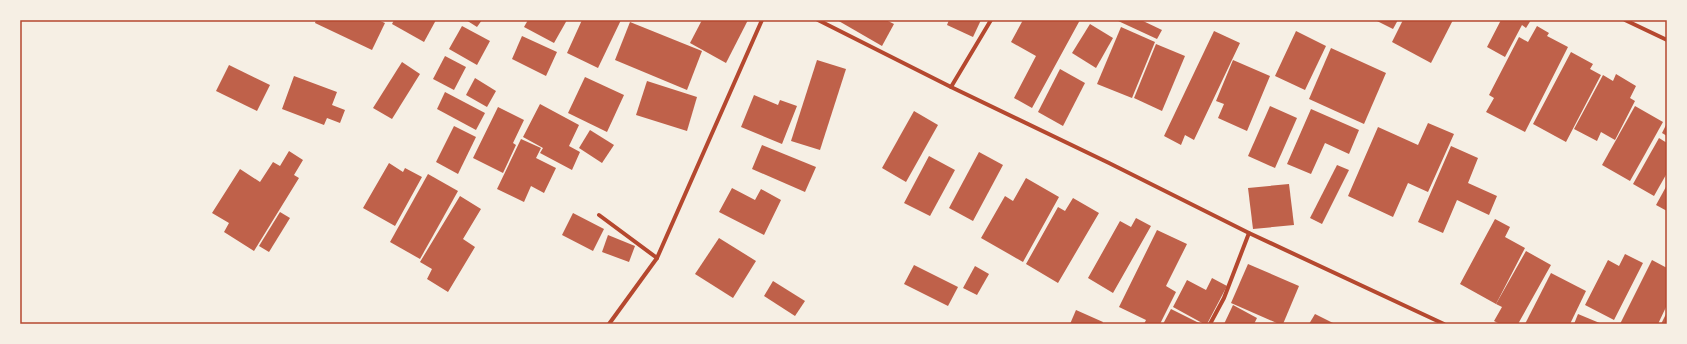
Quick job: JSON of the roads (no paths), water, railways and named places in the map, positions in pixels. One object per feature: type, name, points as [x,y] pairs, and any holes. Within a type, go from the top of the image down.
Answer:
[{"type":"street","points":[[609,324],[657,258],[762,20]]},
{"type":"street","points":[[818,20],[951,88],[1109,163],[1249,233],[1444,324]]},
{"type":"street","points":[[951,88],[991,20]]},
{"type":"street","points":[[1625,20],[1667,40]]},
{"type":"street","points":[[599,215],[657,258]]},
{"type":"street","points":[[1210,324],[1224,298],[1249,233]]}]
